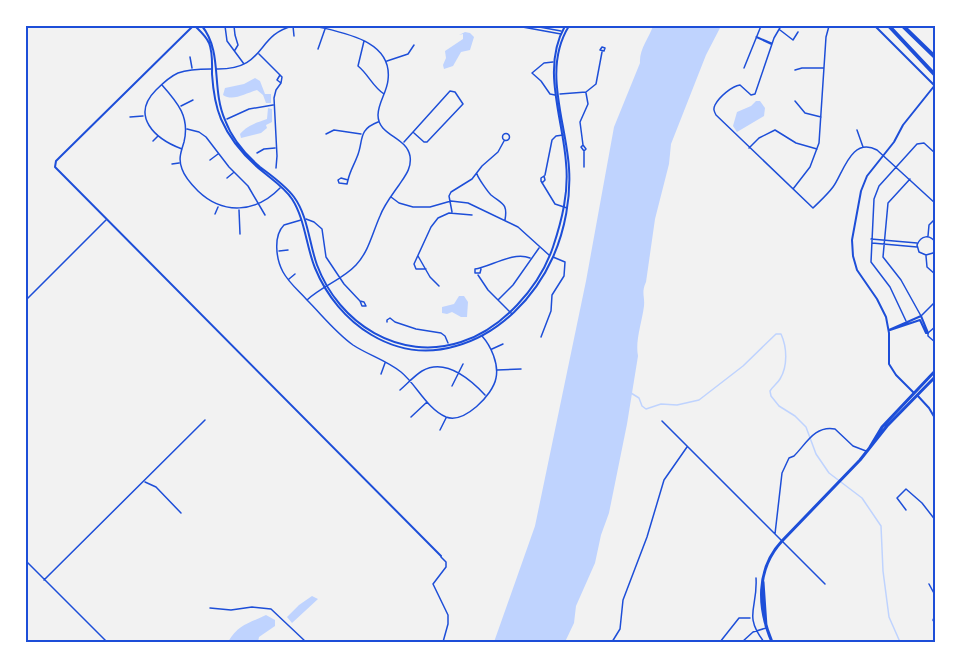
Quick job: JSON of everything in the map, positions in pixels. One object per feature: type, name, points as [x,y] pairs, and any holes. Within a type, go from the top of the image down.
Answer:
[{"type":"highway","points":[[890,26],[936,76]]},
{"type":"highway","points":[[903,26],[936,58]]},
{"type":"main road","points":[[772,642],[766,627],[763,582],[769,559],[782,541],[860,460],[936,370]]},
{"type":"main road","points":[[916,394],[936,376]]},
{"type":"street","points":[[443,642],[448,615],[432,584],[446,567],[446,562],[58,171],[55,165],[61,156],[194,26],[209,41],[223,121],[246,154],[282,186],[299,205],[326,287],[348,314],[379,336],[407,346],[450,347],[482,335],[511,313],[531,288],[551,256],[565,208],[567,170],[557,94],[556,63],[562,33],[567,26]]},
{"type":"street","points":[[202,26],[213,45],[214,69]]},
{"type":"street","points":[[225,26],[226,39],[244,65]]},
{"type":"street","points":[[234,26],[238,45],[234,52]]},
{"type":"street","points":[[182,149],[158,135],[144,116],[146,102],[161,85],[178,73],[192,69],[232,68],[244,65],[259,53],[273,36],[293,26],[294,36]]},
{"type":"street","points":[[308,300],[352,270],[365,254],[381,213],[409,167],[409,153],[403,143],[386,132],[379,122],[378,111],[388,79],[386,62],[376,48],[364,40],[315,26]]},
{"type":"street","points":[[517,26],[562,33]]},
{"type":"street","points":[[534,26],[562,33]]},
{"type":"street","points":[[744,68],[761,26]]},
{"type":"street","points":[[781,26],[772,44],[755,94],[752,96],[741,86],[735,86],[716,104],[714,108],[716,115],[813,208],[834,186],[846,161],[863,147],[872,147],[883,155],[936,204]]},
{"type":"street","points":[[793,189],[809,170],[818,149],[826,37],[829,26]]},
{"type":"street","points":[[834,26],[847,26]]},
{"type":"street","points":[[875,26],[935,86],[901,127],[896,140],[869,172],[863,186],[852,245],[854,261],[859,274],[881,305],[889,330],[888,358],[891,367],[929,408],[936,420]]},
{"type":"street","points":[[318,50],[325,28]]},
{"type":"street","points":[[779,29],[793,40],[798,32]]},
{"type":"street","points":[[756,37],[772,44]]},
{"type":"street","points":[[364,40],[358,66],[365,72],[373,86],[384,94]]},
{"type":"street","points":[[386,62],[408,54],[414,45]]},
{"type":"street","points":[[556,63],[544,63],[532,73],[550,94],[586,93],[596,84],[602,52]]},
{"type":"street","points":[[259,53],[283,80],[275,92],[276,168]]},
{"type":"street","points":[[190,57],[192,69]]},
{"type":"street","points":[[795,70],[825,68]]},
{"type":"street","points":[[280,75],[277,80],[281,83]]},
{"type":"street","points":[[161,85],[180,106],[184,114],[186,129],[180,164],[185,176],[204,196],[218,206],[239,209],[259,204],[274,195],[282,186]]},
{"type":"street","points":[[403,143],[451,90],[463,102],[462,106],[426,142],[414,133]]},
{"type":"street","points":[[584,167],[579,122],[589,101],[586,93]]},
{"type":"street","points":[[180,106],[193,100]]},
{"type":"street","points":[[795,101],[798,108],[807,114],[822,117]]},
{"type":"street","points":[[223,121],[249,109],[274,105]]},
{"type":"street","points":[[130,117],[144,116]]},
{"type":"street","points":[[348,180],[362,134],[370,126],[379,122]]},
{"type":"street","points":[[186,129],[204,135],[248,186],[265,215]]},
{"type":"street","points":[[326,134],[334,130],[362,134]]},
{"type":"street","points":[[749,148],[759,138],[777,130],[796,143],[818,149]]},
{"type":"street","points":[[857,130],[863,147]]},
{"type":"street","points":[[153,141],[158,135]]},
{"type":"street","points":[[563,135],[554,137],[551,142],[545,180],[542,183],[555,204],[565,208]]},
{"type":"street","points":[[452,213],[449,196],[451,192],[472,179],[496,155],[504,141]]},
{"type":"street","points":[[907,324],[891,287],[871,262],[874,200],[879,186],[919,142],[924,143],[936,154]]},
{"type":"street","points":[[257,153],[276,147]]},
{"type":"street","points":[[210,160],[219,153]]},
{"type":"street","points":[[172,164],[180,164]]},
{"type":"street","points":[[227,178],[234,172]]},
{"type":"street","points":[[476,173],[491,195],[502,202],[506,212],[505,221]]},
{"type":"street","points":[[472,179],[479,180]]},
{"type":"street","points":[[910,179],[888,203],[884,258],[901,280],[921,317],[928,336],[936,343]]},
{"type":"street","points":[[391,196],[404,205],[418,207],[451,201],[465,202],[520,229],[551,256],[565,262],[562,280],[552,295],[551,311],[541,338]]},
{"type":"street","points":[[215,214],[218,206]]},
{"type":"street","points":[[239,209],[240,234]]},
{"type":"street","points":[[426,269],[419,270],[415,267],[433,223],[442,216],[452,213],[472,215]]},
{"type":"street","points":[[928,236],[929,225],[936,218]]},
{"type":"street","points":[[26,300],[107,219]]},
{"type":"street","points":[[360,301],[340,278],[325,255],[322,229],[312,220],[286,224],[281,228],[277,240],[278,251],[281,268],[288,280],[347,341],[386,363],[411,381],[446,417],[455,418],[466,415],[493,387],[496,370],[491,349],[482,335]]},
{"type":"street","points":[[928,236],[936,243]]},
{"type":"street","points":[[928,236],[922,238],[917,247],[921,253],[926,255],[936,249]]},
{"type":"street","points":[[871,239],[918,243]]},
{"type":"street","points":[[871,243],[917,247]]},
{"type":"street","points":[[498,300],[516,281],[530,258],[540,247]]},
{"type":"street","points":[[278,251],[288,250]]},
{"type":"street","points":[[926,255],[927,267],[936,274]]},
{"type":"street","points":[[418,256],[439,286]]},
{"type":"street","points":[[478,274],[486,265],[519,256],[530,258]]},
{"type":"street","points":[[481,269],[475,269],[485,287],[511,313]]},
{"type":"street","points":[[288,280],[295,274]]},
{"type":"street","points":[[889,330],[921,317],[936,301]]},
{"type":"street","points":[[395,322],[416,329],[441,333],[450,347]]},
{"type":"street","points":[[928,333],[936,326]]},
{"type":"street","points":[[491,349],[503,344]]},
{"type":"street","points":[[381,374],[386,363]]},
{"type":"street","points":[[452,386],[463,364]]},
{"type":"street","points":[[400,390],[419,373],[429,369],[443,368],[458,373],[472,382],[486,396]]},
{"type":"street","points":[[496,370],[521,369]]},
{"type":"street","points":[[411,417],[428,401]]},
{"type":"street","points":[[440,430],[446,417]]},
{"type":"street","points":[[44,580],[206,420]]},
{"type":"street","points":[[662,421],[825,584]]},
{"type":"street","points":[[775,535],[782,473],[789,458],[794,456],[814,434],[824,428],[835,429],[853,446],[867,452]]},
{"type":"street","points":[[612,642],[620,629],[623,600],[647,538],[663,482],[687,446]]},
{"type":"street","points":[[144,482],[156,487],[181,513]]},
{"type":"street","points":[[906,510],[897,498],[906,489],[922,503],[936,521]]},
{"type":"street","points":[[26,561],[107,642]]},
{"type":"street","points":[[756,578],[757,593],[751,618],[764,642]]},
{"type":"street","points":[[929,584],[935,596]]},
{"type":"street","points":[[210,608],[271,609],[306,642]]},
{"type":"street","points":[[936,613],[933,620],[936,625]]},
{"type":"street","points":[[720,642],[739,618],[751,618]]},
{"type":"street","points":[[742,642],[756,631],[766,627]]},
{"type":"water","points":[[653,26],[721,26],[706,55],[671,144],[669,164],[655,219],[644,289],[638,356],[609,513],[595,563],[576,606],[574,623],[565,642],[494,642],[535,526],[586,281],[614,127]]},
{"type":"water","points":[[465,32],[474,37],[470,50],[461,52],[453,66],[444,69],[445,51],[463,39],[463,34],[459,35]]},
{"type":"water","points":[[255,78],[260,81],[265,94],[271,94],[271,103],[266,103],[263,95],[257,90],[231,98],[223,95],[225,88],[244,84]]},
{"type":"water","points":[[756,101],[760,101],[765,108],[764,116],[737,132],[733,126],[737,112],[751,106]]},
{"type":"water","points":[[268,108],[272,109],[272,122],[266,125],[267,128],[261,133],[241,138],[240,134],[246,128],[267,119]]},
{"type":"water","points":[[459,296],[464,296],[468,302],[467,317],[461,317],[452,312],[442,313],[442,307],[454,304]]},
{"type":"water","points":[[312,596],[318,599],[292,623],[287,617]]},
{"type":"water","points":[[266,615],[275,620],[275,626],[259,637],[258,642],[228,642],[240,628]]},
{"type":"waterway","points":[[631,393],[639,398],[646,409],[661,404],[677,405],[699,400],[743,366],[776,334],[781,334],[785,362],[783,374],[770,391],[771,396],[779,406],[795,416],[806,427],[816,454],[829,473],[862,498],[881,526],[883,571],[889,617],[900,642]]}]
